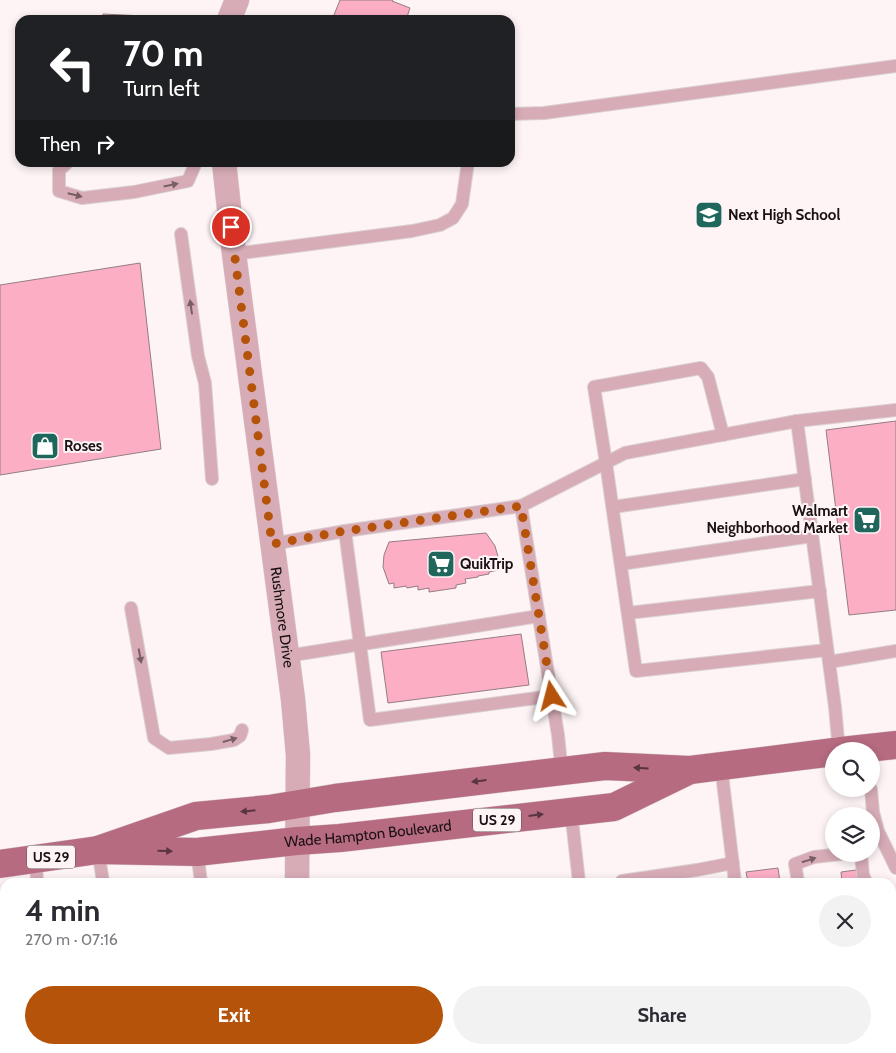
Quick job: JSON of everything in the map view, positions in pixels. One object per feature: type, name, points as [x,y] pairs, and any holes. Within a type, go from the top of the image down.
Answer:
[{"type":"main road","points":[[880,746],[896,744]]},
{"type":"main road","name":"Wade Hampton Boulevard","points":[[0,864],[37,871],[196,816],[269,809],[345,797],[605,766],[690,770],[825,753]]},
{"type":"main road","name":"Wade Hampton Boulevard","points":[[98,850],[197,852],[614,807],[690,770]]},
{"type":"street","points":[[231,15],[237,0]]},
{"type":"street","name":"Rushmore Drive","points":[[225,167],[234,254],[293,699],[298,755],[297,878]]},
{"type":"lane","points":[[515,114],[544,113],[896,66]]},
{"type":"lane","points":[[62,167],[59,170],[60,191],[82,198],[134,192],[188,181],[194,167]]},
{"type":"lane","points":[[234,254],[412,231],[440,225],[453,218],[462,204],[467,167]]},
{"type":"lane","points":[[181,234],[198,356],[205,383],[212,480]]},
{"type":"lane","points":[[723,435],[708,377],[701,368],[594,387],[636,671],[896,651]]},
{"type":"lane","points":[[272,544],[345,531],[521,506],[624,453],[797,421],[896,410]]},
{"type":"lane","points":[[797,421],[835,707],[850,742]]},
{"type":"lane","points":[[613,507],[805,479]]},
{"type":"lane","points":[[521,506],[558,735],[561,771]]},
{"type":"lane","points":[[345,531],[370,720],[552,696]]},
{"type":"lane","points":[[621,564],[812,536]]},
{"type":"lane","points":[[628,612],[820,591]]},
{"type":"lane","points":[[131,608],[154,738],[170,748],[234,740],[240,736],[242,730]]},
{"type":"lane","points":[[287,656],[539,616]]},
{"type":"lane","points":[[721,766],[735,878]]},
{"type":"lane","points":[[571,811],[579,878]]},
{"type":"lane","points":[[880,846],[896,868]]},
{"type":"lane","points":[[98,850],[102,878]]},
{"type":"lane","points":[[197,852],[200,878]]},
{"type":"lane","points":[[797,878],[795,864],[814,857],[825,856]]},
{"type":"lane","points":[[862,862],[864,878]]},
{"type":"lane","points":[[673,878],[698,876],[733,863]]},
{"type":"building","points":[[340,0],[393,0],[410,8],[408,15],[334,15]]},
{"type":"building","points":[[140,263],[161,449],[0,475],[0,285]]},
{"type":"building","name":"Walmart Neighborhood Market","points":[[896,421],[896,610],[849,615],[826,430]]},
{"type":"building","name":"QuikTrip","points":[[486,533],[495,546],[499,560],[498,570],[465,579],[466,583],[456,585],[456,588],[429,592],[429,588],[418,590],[418,586],[407,588],[406,586],[394,588],[394,583],[389,584],[383,567],[384,555],[389,542]]},
{"type":"building","points":[[521,634],[529,685],[388,703],[381,652]]},
{"type":"building","points":[[778,868],[779,878],[747,878],[746,872]]},
{"type":"building","points":[[856,870],[857,878],[842,878],[841,872]]},
{"type":"place","name":"Next High School","points":[[709,215]]},
{"type":"place","name":"Roses","points":[[45,446]]},
{"type":"place","name":"Walmart Neighborhood Market","points":[[867,520]]},
{"type":"place","name":"QuikTrip","points":[[441,564]]},
{"type":"route","points":[[231,227],[272,544],[345,531],[521,506],[552,696]]}]
